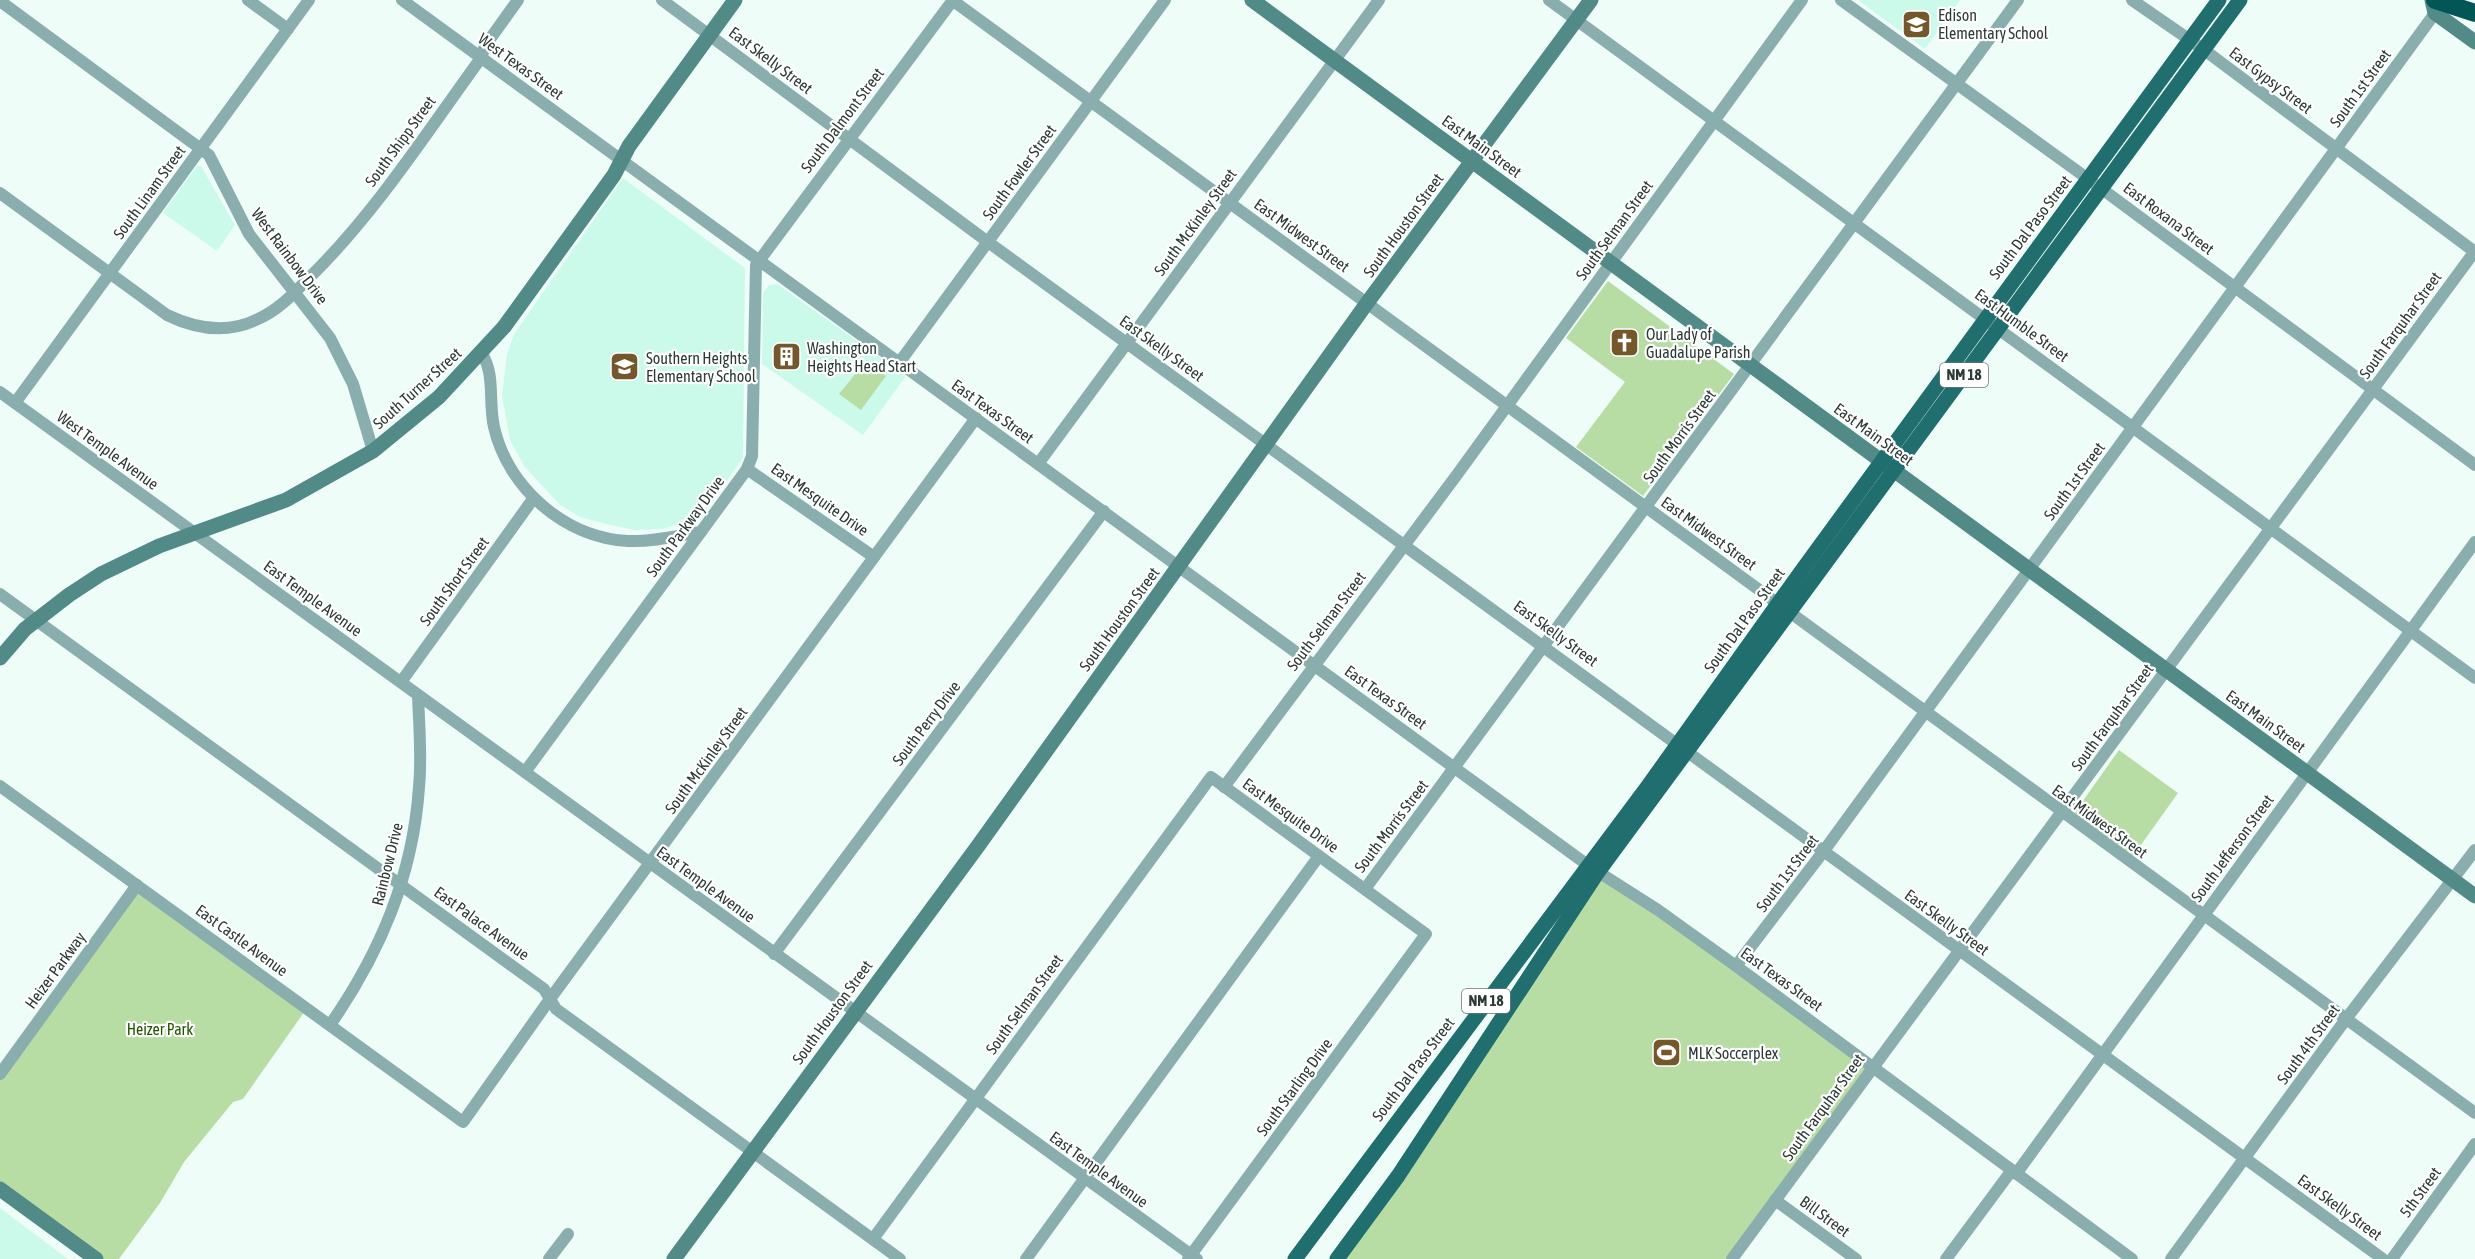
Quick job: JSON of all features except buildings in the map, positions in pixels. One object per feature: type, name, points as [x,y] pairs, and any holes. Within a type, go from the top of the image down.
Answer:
[{"type":"highway","points":[[2469,0],[2475,3]]},
{"type":"highway","points":[[2434,4],[2475,13]]},
{"type":"main road","name":"South Dal Paso Street","points":[[1295,1259],[1593,869],[1888,467],[1999,327],[2102,189],[2196,45],[2219,0]]},
{"type":"main road","name":"South Dal Paso Street","points":[[1888,467],[1986,318],[2088,179],[2196,45],[2240,0]]},
{"type":"main road","name":"South Dal Paso Street","points":[[1336,1259],[1398,1176],[1593,869]]},
{"type":"street","points":[[248,0],[288,29]]},
{"type":"street","name":"South Linam Street","points":[[15,403],[309,0]]},
{"type":"street","name":"West Texas Street","points":[[402,0],[622,159]]},
{"type":"street","name":"South Shipp Street","points":[[0,193],[167,315],[182,323],[212,329],[244,325],[273,312],[344,244],[481,58],[485,46],[518,0]]},
{"type":"street","name":"East Skelly Street","points":[[662,0],[988,242],[1403,545],[1545,645],[1823,852],[2383,1259]]},
{"type":"street","name":"South Turner Street","points":[[0,658],[25,630],[69,595],[104,572],[159,546],[286,500],[373,451],[439,397],[518,308],[614,175],[622,159],[735,0]]},
{"type":"street","name":"East Midwest Street","points":[[952,0],[2475,1113]]},
{"type":"street","name":"South Dalmont Street","points":[[759,260],[952,0]]},
{"type":"street","name":"South Fowler Street","points":[[899,363],[1165,0]]},
{"type":"street","name":"East Main Street","points":[[1252,0],[2475,896]]},
{"type":"street","name":"South McKinley Street","points":[[1038,464],[1378,0]]},
{"type":"street","name":"East Humble Street","points":[[1549,0],[1999,327],[2475,678]]},
{"type":"street","name":"South Houston Street","points":[[674,1259],[978,846],[1367,303],[1591,0]]},
{"type":"street","name":"South Selman Street","points":[[873,1239],[1211,777],[1224,787],[1612,263],[1713,120],[1802,0]]},
{"type":"street","name":"East Roxana Street","points":[[1841,0],[2102,189],[2475,465]]},
{"type":"street","name":"South Morris Street","points":[[1365,889],[2018,0]]},
{"type":"street","name":"East Gypsy Street","points":[[2132,0],[2475,251]]},
{"type":"street","name":"West Rainbow Drive","points":[[0,1],[209,155],[249,234],[296,291],[330,338],[345,367],[373,451]]},
{"type":"street","points":[[2434,4],[2475,42]]},
{"type":"street","name":"South 1st Street","points":[[1736,966],[1823,852],[2336,150],[2434,4]]},
{"type":"street","name":"East Texas Street","points":[[622,159],[1593,869],[1658,910],[1874,1066],[2133,1259]]},
{"type":"street","name":"South Farquhar Street","points":[[1732,1259],[2475,251]]},
{"type":"street","name":"South Parkway Drive","points":[[525,772],[747,469],[752,456],[754,271],[759,260]]},
{"type":"street","points":[[481,352],[490,366],[492,414],[500,445],[513,471],[533,499],[569,524],[603,536],[628,541],[700,532]]},
{"type":"street","name":"West Temple Avenue","points":[[0,392],[196,534]]},
{"type":"street","name":"South McKinley Street","points":[[463,1122],[550,999],[976,418]]},
{"type":"street","name":"East Mesquite Drive","points":[[747,469],[874,557]]},
{"type":"street","name":"South Short Street","points":[[401,682],[533,499]]},
{"type":"street","name":"South Perry Drive","points":[[774,954],[1104,511]]},
{"type":"street","name":"East Temple Avenue","points":[[196,534],[1192,1258]]},
{"type":"street","name":"South Jefferson Street","points":[[1946,1259],[2102,1056],[2475,542]]},
{"type":"street","name":"East Palace Avenue","points":[[0,594],[544,989],[556,1009],[900,1259]]},
{"type":"street","name":"Rainbow Drive","points":[[330,1025],[370,962],[384,933],[412,845],[420,786],[418,695]]},
{"type":"street","name":"East Castle Avenue","points":[[0,786],[463,1122]]},
{"type":"street","name":"East Mesquite Drive","points":[[1224,787],[1426,934]]},
{"type":"street","name":"South 4th Street","points":[[2171,1259],[2346,1019],[2475,850]]},
{"type":"street","points":[[1026,1259],[1319,856]]},
{"type":"street","name":"Heizer Parkway","points":[[0,1074],[137,885]]},
{"type":"street","name":"South Starling Drive","points":[[1192,1258],[1426,934]]},
{"type":"street","name":"5th Street","points":[[2392,1259],[2475,1144]]},
{"type":"street","points":[[0,1189],[96,1259]]},
{"type":"street","name":"Bill Street","points":[[1775,1200],[1856,1259]]},
{"type":"street","points":[[549,1259],[568,1234]]},
{"type":"shaded area","name":"Edison Elementary School","points":[[1858,0],[1960,0],[1925,49]]},
{"type":"shaded area","points":[[201,166],[235,225],[217,251],[163,213],[196,167]]},
{"type":"shaded area","name":"Southern Heights Elementary School","points":[[623,178],[745,268],[743,458],[701,517],[662,529],[635,530],[610,525],[580,517],[560,505],[524,466],[510,440],[502,396],[507,354],[514,334]]},
{"type":"shaded area","points":[[777,284],[906,376],[863,435],[762,364],[763,293],[769,285]]},
{"type":"shaded area","points":[[0,1208],[68,1259],[0,1259]]},
{"type":"green space","points":[[1608,281],[1734,374],[1643,496],[1576,447],[1625,382],[1566,338]]},
{"type":"green space","points":[[866,361],[886,376],[861,410],[839,394]]},
{"type":"green space","points":[[2119,750],[2178,793],[2133,856],[2078,817],[2075,812]]},
{"type":"green space","name":"MLK Soccerplex","points":[[1598,872],[1874,1066],[1732,1259],[1337,1259]]},
{"type":"green space","name":"Heizer Park","points":[[137,885],[307,1008],[243,1099],[233,1102],[184,1162],[160,1203],[119,1259],[96,1259],[0,1189],[0,1074]]},
{"type":"place","name":"Edison Elementary School","points":[[1917,24]]},
{"type":"place","name":"Our Lady of Guadalupe Parish","points":[[1625,343]]},
{"type":"place","name":"Washington Heights Head Start","points":[[786,357]]},
{"type":"place","name":"Southern Heights Elementary School","points":[[625,367]]},
{"type":"place","name":"MLK Soccerplex","points":[[1667,1053]]}]
